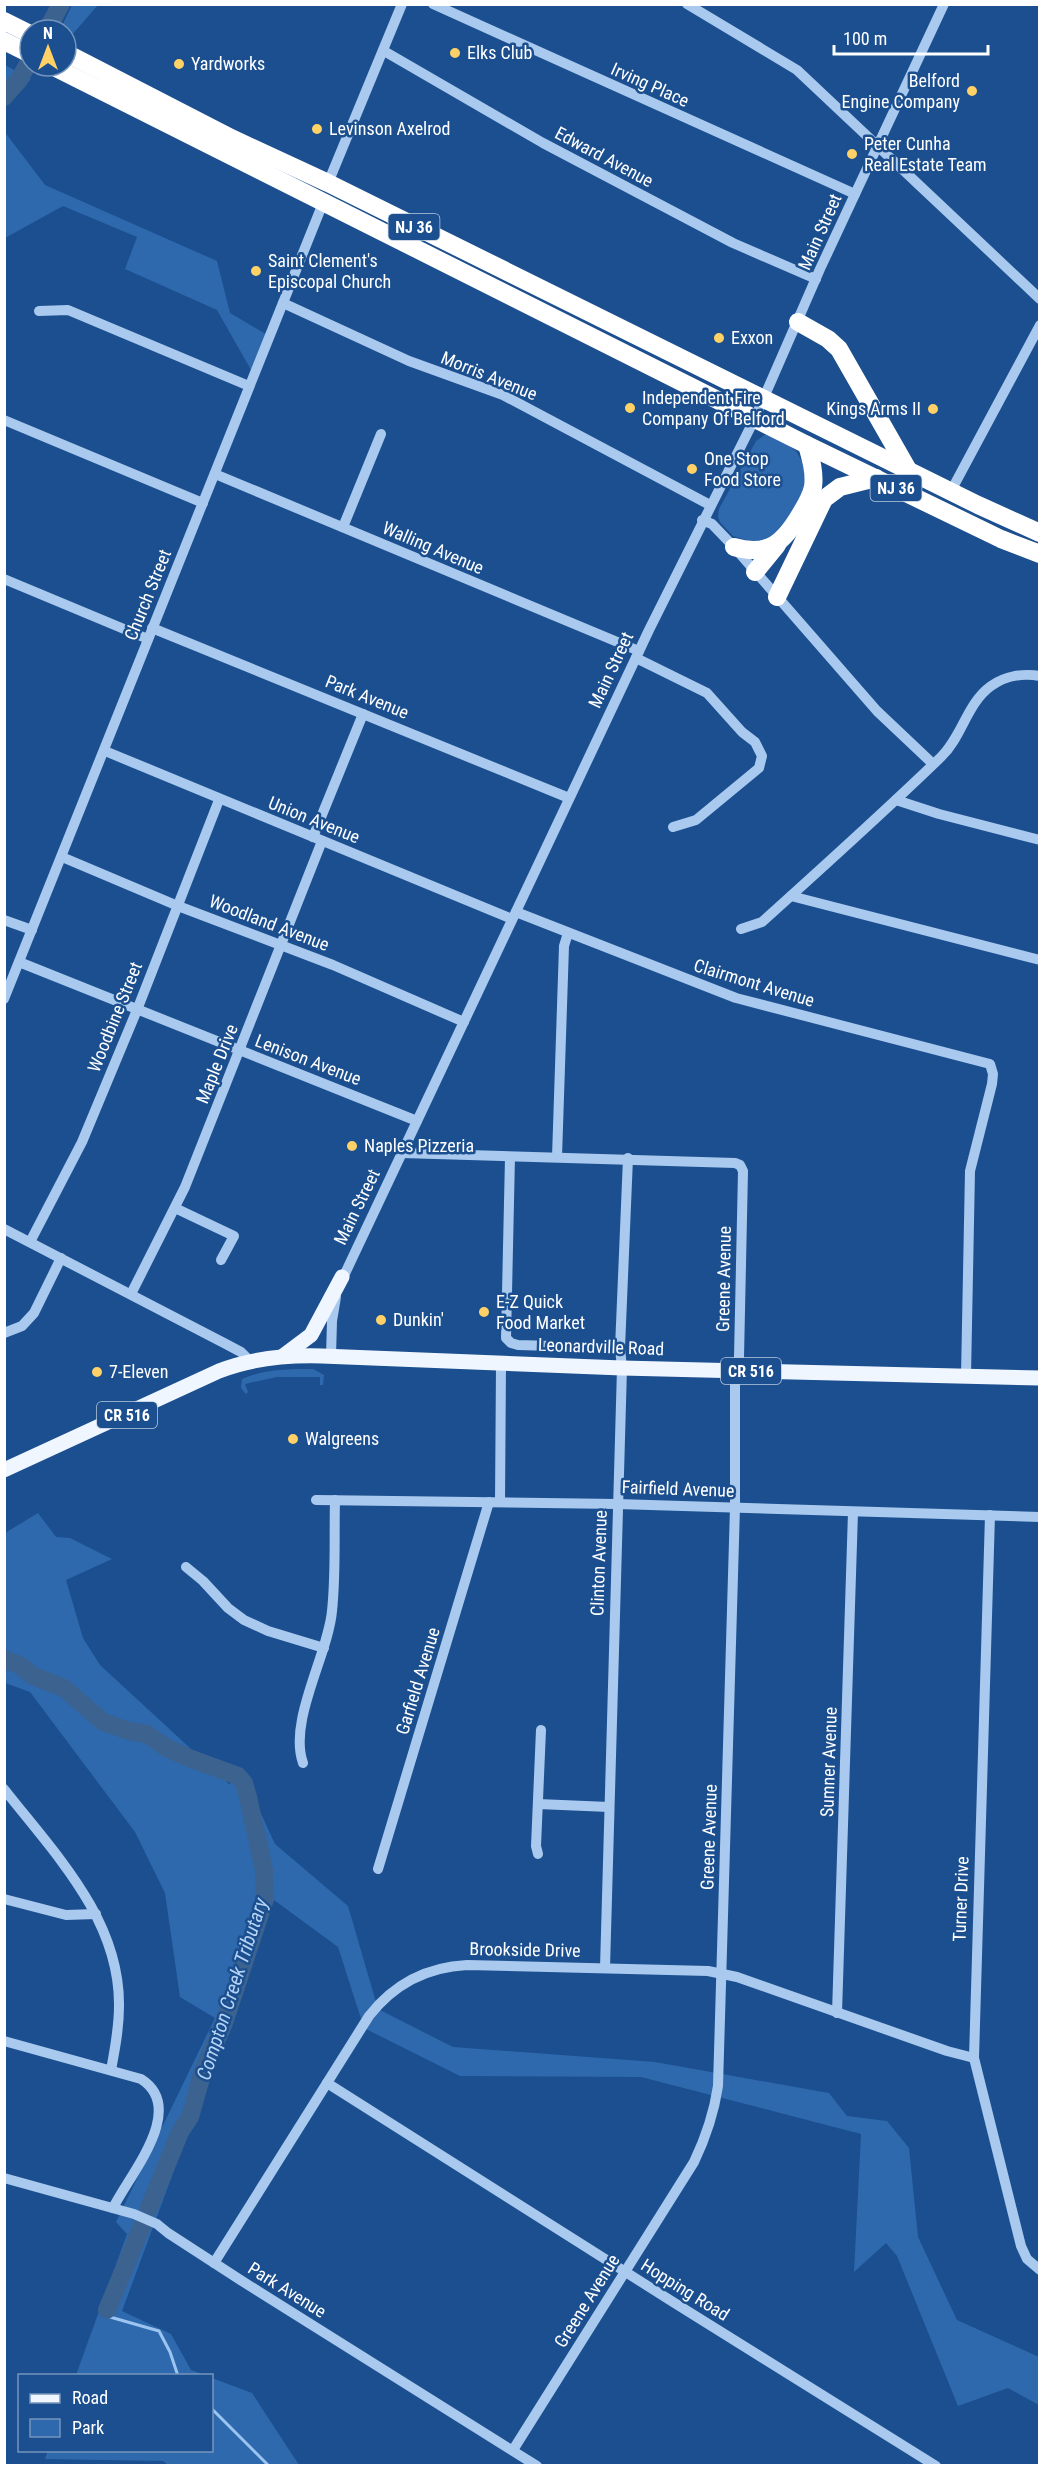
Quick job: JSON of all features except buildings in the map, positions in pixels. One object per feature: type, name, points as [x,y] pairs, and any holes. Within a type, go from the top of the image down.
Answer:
[{"type":"highway","points":[[4,21],[18,28]]},
{"type":"highway","points":[[4,41],[18,48]]},
{"type":"highway","name":"NJ 36","points":[[78,59],[231,138],[328,183],[1040,533]]},
{"type":"highway","name":"NJ 36","points":[[76,78],[807,446],[1001,539],[1040,554]]},
{"type":"highway","points":[[798,322],[828,339],[839,349],[907,468]]},
{"type":"highway","points":[[755,572],[796,522],[813,489],[807,446]]},
{"type":"highway","points":[[777,597],[824,499],[840,487],[876,478]]},
{"type":"highway","points":[[734,547],[748,551],[763,550],[778,543]]},
{"type":"main road","points":[[284,1356],[311,1335],[342,1277]]},
{"type":"main road","name":"Leonardville Road","points":[[4,1470],[219,1371],[250,1361],[284,1356],[622,1368],[1040,1378]]},
{"type":"street","points":[[328,183],[402,4]]},
{"type":"street","name":"Irving Place","points":[[433,4],[855,194]]},
{"type":"street","points":[[687,4],[797,70],[1040,299]]},
{"type":"street","name":"Main Street","points":[[331,1356],[333,1311],[342,1277],[637,655],[702,520],[755,418],[816,279],[944,4]]},
{"type":"street","name":"Edward Avenue","points":[[384,51],[543,143],[733,243],[816,279]]},
{"type":"street","name":"Church Street","points":[[4,999],[105,752],[152,628],[323,203]]},
{"type":"street","name":"Morris Avenue","points":[[283,303],[409,361],[503,395],[710,505]]},
{"type":"street","points":[[39,311],[68,310],[249,386]]},
{"type":"street","points":[[951,491],[1040,325]]},
{"type":"street","points":[[4,420],[203,503]]},
{"type":"street","points":[[343,528],[381,434]]},
{"type":"street","name":"Walling Avenue","points":[[215,474],[637,655],[707,693],[742,732],[755,742],[762,756],[759,768],[696,820],[673,827]]},
{"type":"street","points":[[702,520],[714,526],[734,547],[878,711],[933,764]]},
{"type":"street","points":[[4,579],[148,639]]},
{"type":"street","name":"Park Avenue","points":[[152,628],[569,798]]},
{"type":"street","points":[[741,929],[762,922],[944,755],[982,694],[993,684],[1024,675],[1040,676]]},
{"type":"street","name":"Maple Drive","points":[[131,1294],[175,1208],[240,1051],[282,945],[363,714]]},
{"type":"street","name":"Union Avenue","points":[[105,752],[219,800],[514,915]]},
{"type":"street","name":"Woodbine Street","points":[[30,1242],[82,1142],[137,1010],[219,800]]},
{"type":"street","points":[[896,800],[939,814],[1040,840]]},
{"type":"street","name":"Woodland Avenue","points":[[62,857],[178,906],[282,945],[432,1006],[464,1022]]},
{"type":"street","points":[[791,896],[1040,960]]},
{"type":"street","name":"Clairmont Avenue","points":[[514,915],[568,933],[736,998],[990,1064],[993,1074],[992,1084],[970,1171],[966,1376]]},
{"type":"street","points":[[4,920],[32,930]]},
{"type":"street","points":[[556,1157],[564,946],[568,933]]},
{"type":"street","name":"Lenison Avenue","points":[[19,962],[417,1121]]},
{"type":"street","points":[[402,1153],[628,1158]]},
{"type":"street","points":[[510,1157],[506,1338],[511,1343],[519,1345],[620,1348]]},
{"type":"street","name":"Clinton Avenue","points":[[605,1968],[622,1368],[620,1348],[628,1158]]},
{"type":"street","name":"Greene Avenue","points":[[513,2450],[694,2162],[709,2126],[718,2086],[735,1507],[736,1371],[739,1357],[742,1168],[735,1162],[628,1158]]},
{"type":"street","points":[[175,1208],[234,1236],[221,1260]]},
{"type":"street","points":[[4,1229],[230,1346],[250,1361]]},
{"type":"street","points":[[4,1333],[22,1326],[34,1313],[61,1258]]},
{"type":"street","name":"Garfield Avenue","points":[[378,1869],[495,1502],[501,1364]]},
{"type":"street","name":"Fairfield Avenue","points":[[316,1500],[617,1504],[1040,1517]]},
{"type":"street","points":[[303,1763],[301,1724],[333,1610],[335,1500]]},
{"type":"street","name":"Sumner Avenue","points":[[837,2013],[853,1512]]},
{"type":"street","name":"Turner Drive","points":[[990,1515],[974,2058],[1021,2246],[1027,2259],[1040,2270]]},
{"type":"street","points":[[186,1567],[203,1581],[228,1608],[244,1620],[268,1631],[324,1648]]},
{"type":"street","points":[[538,1854],[536,1846],[541,1730]]},
{"type":"street","points":[[4,1789],[75,1881],[106,1935],[118,1987],[117,2036],[111,2070]]},
{"type":"street","points":[[538,1804],[609,1806]]},
{"type":"street","points":[[4,1899],[66,1915],[96,1914]]},
{"type":"street","name":"Brookside Drive","points":[[214,2263],[378,2004],[396,1988],[425,1972],[467,1965],[708,1971],[737,1977],[947,2051],[974,2058]]},
{"type":"street","points":[[4,2041],[111,2070],[148,2083],[156,2094],[159,2111],[147,2152],[120,2192],[113,2208]]},
{"type":"street","name":"Hopping Road","points":[[327,2083],[936,2466]]},
{"type":"street","name":"Park Avenue","points":[[4,2178],[113,2208],[157,2224],[214,2263],[537,2466]]},
{"type":"green space","points":[[72,5],[98,5],[78,28],[78,18],[66,18]]},
{"type":"green space","points":[[5,65],[18,72],[18,78],[31,79],[5,107]]},
{"type":"green space","points":[[4,131],[45,185],[217,261],[230,313],[271,337],[255,377],[217,310],[125,269],[137,237],[63,206],[5,238]]},
{"type":"green space","points":[[766,434],[796,451],[805,467],[808,484],[783,529],[764,542],[749,541],[733,536],[720,522],[719,509],[756,441]]},
{"type":"green space","points":[[313,1369],[324,1375],[323,1385],[320,1385],[320,1377],[277,1377],[245,1384],[248,1392],[246,1394],[241,1388],[242,1379],[259,1373]]},
{"type":"green space","points":[[38,1513],[56,1537],[70,1538],[112,1559],[66,1580],[83,1638],[100,1665],[229,1784],[244,1777],[275,1844],[348,1906],[378,2009],[453,2047],[655,2062],[829,2093],[847,2116],[887,2121],[909,2148],[918,2237],[957,2320],[1039,2357],[1039,2405],[1008,2388],[958,2406],[897,2256],[886,2243],[854,2272],[861,2134],[641,2077],[460,2076],[364,2028],[338,1947],[274,1900],[122,2311],[171,2334],[191,2370],[202,2374],[76,2374],[127,2234],[116,2222],[215,2018],[180,1997],[165,1893],[135,1832],[30,1692],[5,1683],[5,1533]]},
{"type":"green space","points":[[213,2378],[252,2393],[299,2465],[169,2466],[163,2461],[45,2459],[47,2452],[213,2452]]},
{"type":"waterway","points":[[53,18],[61,4]]},
{"type":"waterway","points":[[4,97],[20,78]]},
{"type":"waterway","name":"Compton Creek Tributary","points":[[4,1659],[21,1666],[33,1676],[64,1688],[103,1722],[129,1731],[147,1734],[165,1747],[238,1776],[244,1783],[248,1797],[264,1870],[265,1899],[224,2023],[203,2071],[190,2117],[180,2132],[149,2208]]},
{"type":"waterway","name":"Compton Creek Tributary","points":[[107,2310],[142,2226]]},
{"type":"waterway","name":"Compton Creek Tributary","points":[[107,2310],[110,2317],[159,2331],[170,2352],[177,2374]]},
{"type":"waterway","name":"Compton Creek Tributary","points":[[213,2410],[269,2466]]},
{"type":"place","name":"Elks Club","points":[[455,53]]},
{"type":"place","name":"Yardworks","points":[[179,64]]},
{"type":"place","name":"Belford Engine Company","points":[[972,91]]},
{"type":"place","name":"Levinson Axelrod","points":[[317,129]]},
{"type":"place","name":"Peter Cunha Real Estate Team","points":[[852,154]]},
{"type":"place","name":"Saint Clement's Episcopal Church","points":[[256,271]]},
{"type":"place","name":"Exxon","points":[[719,338]]},
{"type":"place","name":"Independent Fire Company Of Belford","points":[[630,408]]},
{"type":"place","name":"Kings Arms II","points":[[933,409]]},
{"type":"place","name":"One Stop Food Store","points":[[692,469]]},
{"type":"place","name":"Naples Pizzeria","points":[[352,1146]]},
{"type":"place","name":"E-Z Quick Food Market","points":[[484,1312]]},
{"type":"place","name":"Dunkin'","points":[[381,1320]]},
{"type":"place","name":"7-Eleven","points":[[97,1372]]},
{"type":"place","name":"Walgreens","points":[[293,1439]]}]
